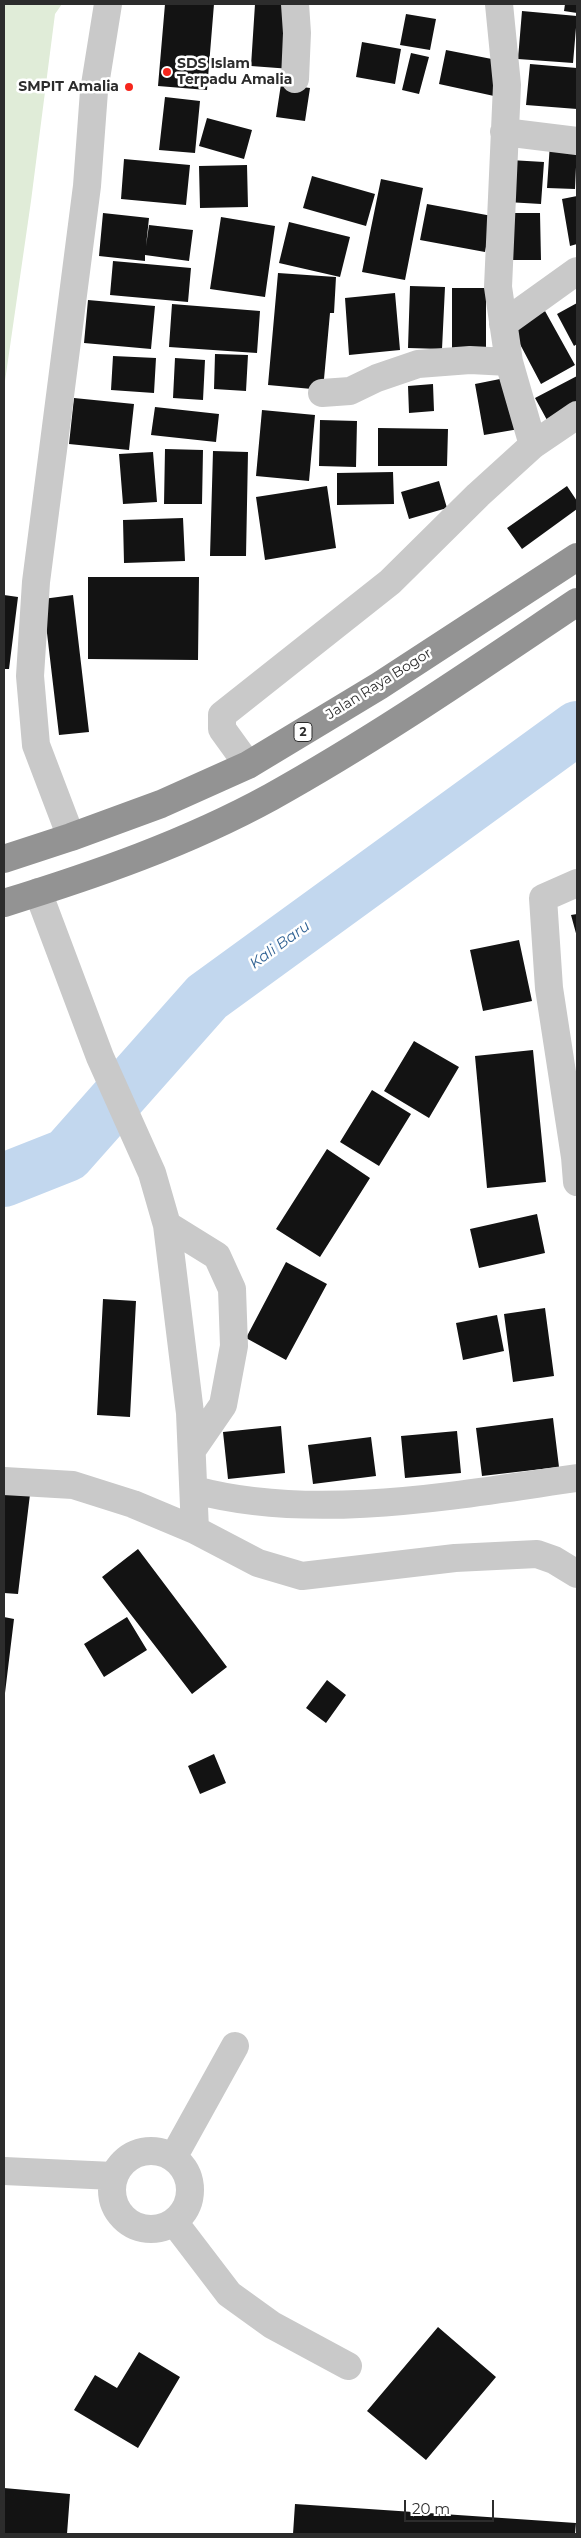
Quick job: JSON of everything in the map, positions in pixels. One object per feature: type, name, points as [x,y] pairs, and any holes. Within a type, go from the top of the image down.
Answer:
[{"type":"highway","name":"Jalan Raya Bogor","points":[[4,859],[72,837],[161,804],[248,765],[379,686],[577,557]]},
{"type":"highway","points":[[4,903],[176,843],[270,798],[405,717],[577,602]]},
{"type":"street","points":[[72,837],[36,745],[30,676],[36,582],[87,186],[94,91],[108,4]]},
{"type":"street","points":[[294,79],[298,33],[295,4]]},
{"type":"street","points":[[498,4],[507,85],[498,287],[509,362],[533,445]]},
{"type":"street","points":[[504,132],[577,141]]},
{"type":"street","points":[[503,324],[577,271]]},
{"type":"street","points":[[322,393],[350,391],[377,378],[418,364],[470,360],[509,362]]},
{"type":"street","points":[[248,765],[222,729],[222,715],[390,582],[478,495],[533,445],[577,415]]},
{"type":"street","points":[[577,883],[543,898],[549,988],[575,1157],[577,1182]]},
{"type":"street","points":[[38,892],[100,1057],[152,1174],[167,1225],[192,1450],[195,1530]]},
{"type":"street","points":[[167,1225],[217,1256],[232,1289],[234,1346],[223,1405],[192,1450]]},
{"type":"street","points":[[195,1490],[215,1496],[297,1504],[360,1503],[452,1495],[577,1478]]},
{"type":"street","points":[[4,1481],[73,1485],[133,1504],[195,1530],[258,1563],[302,1576],[455,1558],[537,1554],[554,1560],[577,1574]]},
{"type":"street","points":[[174,2156],[235,2046]]},
{"type":"street","points":[[151,2149],[174,2156],[189,2176],[189,2201],[174,2222],[156,2229],[136,2227],[120,2215],[111,2197],[113,2176],[127,2157],[151,2149]]},
{"type":"street","points":[[4,2171],[113,2176]]},
{"type":"street","points":[[174,2222],[229,2294],[272,2325],[348,2366]]},
{"type":"green space","points":[[4,4],[62,4],[55,14],[4,388]]},
{"type":"building","points":[[165,4],[214,4],[207,90],[158,86]]},
{"type":"building","points":[[255,4],[295,4],[291,69],[251,66]]},
{"type":"building","points":[[565,4],[577,4],[577,13],[564,11]]},
{"type":"building","points":[[522,11],[577,16],[573,63],[518,59]]},
{"type":"building","points":[[406,14],[436,19],[430,50],[400,45]]},
{"type":"building","points":[[362,42],[401,49],[395,84],[356,77]]},
{"type":"building","points":[[446,50],[502,61],[494,96],[439,84]]},
{"type":"building","points":[[411,53],[429,57],[419,94],[402,90]]},
{"type":"building","points":[[530,64],[577,68],[577,109],[526,105]]},
{"type":"building","points":[[281,84],[310,88],[305,121],[276,117]]},
{"type":"building","points":[[165,97],[200,101],[195,153],[159,150]]},
{"type":"building","points":[[207,118],[252,130],[244,159],[199,146]]},
{"type":"building","points":[[550,143],[577,145],[575,189],[547,188]]},
{"type":"building","points":[[124,159],[190,165],[186,205],[121,199]]},
{"type":"building","points":[[510,160],[544,162],[541,204],[507,202]]},
{"type":"building","points":[[247,165],[248,207],[200,208],[199,166]]},
{"type":"building","points":[[312,176],[375,194],[366,226],[303,208]]},
{"type":"building","points":[[381,179],[423,188],[405,280],[362,272]]},
{"type":"building","points":[[577,196],[577,244],[570,246],[562,199]]},
{"type":"building","points":[[427,204],[492,216],[485,252],[420,240]]},
{"type":"building","points":[[103,213],[149,218],[146,246],[149,225],[193,230],[189,261],[145,255],[145,261],[99,256]]},
{"type":"building","points":[[503,213],[540,213],[541,260],[503,260]]},
{"type":"building","points":[[221,217],[275,226],[265,297],[210,289]]},
{"type":"building","points":[[289,222],[350,237],[340,277],[279,263]]},
{"type":"building","points":[[113,261],[191,268],[188,302],[110,295]]},
{"type":"building","points":[[278,273],[336,277],[334,313],[330,313],[323,390],[268,385]]},
{"type":"building","points":[[410,286],[445,287],[442,349],[408,348]]},
{"type":"building","points":[[452,288],[486,288],[486,354],[452,354]]},
{"type":"building","points":[[395,293],[400,350],[349,355],[345,298]]},
{"type":"building","points":[[88,300],[155,306],[151,349],[84,343]]},
{"type":"building","points":[[577,303],[577,344],[574,346],[557,314]]},
{"type":"building","points":[[172,304],[260,311],[257,353],[169,347]]},
{"type":"building","points":[[545,311],[575,365],[541,384],[512,329]]},
{"type":"building","points":[[215,354],[248,355],[246,391],[214,389]]},
{"type":"building","points":[[113,356],[156,358],[154,393],[111,390]]},
{"type":"building","points":[[175,358],[205,360],[203,400],[173,398]]},
{"type":"building","points":[[577,376],[577,405],[547,420],[535,398]]},
{"type":"building","points":[[510,377],[519,429],[484,435],[475,384]]},
{"type":"building","points":[[433,384],[434,411],[409,413],[408,386]]},
{"type":"building","points":[[74,398],[134,404],[129,450],[69,444]]},
{"type":"building","points":[[155,407],[219,414],[216,442],[151,435]]},
{"type":"building","points":[[262,410],[315,415],[309,481],[256,476]]},
{"type":"building","points":[[320,420],[357,421],[356,467],[319,466]]},
{"type":"building","points":[[378,428],[448,429],[447,466],[378,466]]},
{"type":"building","points":[[165,449],[203,450],[202,504],[164,504]]},
{"type":"building","points":[[213,451],[248,452],[246,556],[210,556]]},
{"type":"building","points":[[153,452],[157,502],[123,504],[119,454]]},
{"type":"building","points":[[393,472],[394,504],[337,505],[337,473]]},
{"type":"building","points":[[439,481],[447,508],[409,519],[401,492]]},
{"type":"building","points":[[327,486],[336,548],[265,560],[256,497]]},
{"type":"building","points":[[567,486],[577,501],[577,509],[522,549],[507,528]]},
{"type":"building","points":[[183,518],[185,561],[124,563],[123,520]]},
{"type":"building","points":[[88,577],[199,577],[198,660],[88,659]]},
{"type":"building","points":[[4,595],[18,597],[9,669],[4,669]]},
{"type":"building","points":[[73,595],[89,732],[59,735],[43,599]]},
{"type":"building","points":[[577,914],[577,937],[571,915]]},
{"type":"building","points":[[519,940],[532,1001],[483,1011],[470,950]]},
{"type":"building","points":[[414,1041],[459,1067],[429,1118],[384,1091]]},
{"type":"building","points":[[533,1050],[546,1182],[487,1188],[475,1056]]},
{"type":"building","points":[[372,1090],[411,1114],[379,1166],[340,1142]]},
{"type":"building","points":[[327,1149],[370,1178],[320,1257],[276,1229]]},
{"type":"building","points":[[537,1214],[545,1253],[479,1268],[470,1229]]},
{"type":"building","points":[[286,1262],[327,1284],[286,1360],[246,1338]]},
{"type":"building","points":[[103,1299],[136,1301],[130,1417],[97,1415]]},
{"type":"building","points":[[545,1308],[554,1376],[513,1382],[504,1314]]},
{"type":"building","points":[[497,1315],[504,1351],[463,1360],[456,1323]]},
{"type":"building","points":[[553,1418],[559,1467],[482,1476],[476,1428]]},
{"type":"building","points":[[281,1426],[285,1473],[228,1479],[223,1432]]},
{"type":"building","points":[[457,1431],[461,1473],[405,1478],[401,1436]]},
{"type":"building","points":[[371,1437],[376,1476],[313,1484],[308,1445]]},
{"type":"building","points":[[4,1483],[31,1486],[18,1594],[4,1593]]},
{"type":"building","points":[[138,1549],[227,1667],[192,1694],[102,1577]]},
{"type":"building","points":[[4,1617],[14,1619],[5,1693],[4,1693]]},
{"type":"building","points":[[127,1617],[147,1650],[104,1677],[84,1644]]},
{"type":"building","points":[[327,1680],[346,1695],[326,1723],[306,1708]]},
{"type":"building","points":[[214,1754],[226,1783],[200,1794],[188,1766]]},
{"type":"building","points":[[438,2327],[496,2377],[426,2460],[367,2411]]},
{"type":"building","points":[[139,2352],[180,2377],[138,2448],[74,2410],[95,2375],[117,2388]]},
{"type":"building","points":[[4,2488],[70,2494],[67,2534],[4,2534]]},
{"type":"building","points":[[295,2504],[576,2523],[575,2534],[293,2534]]},
{"type":"waterway","name":"Kali Baru","points":[[4,1180],[67,1155],[207,997],[577,728]]},
{"type":"place","name":"SDS Islam Terpadu Amalia","points":[[167,72]]},
{"type":"place","name":"SMPIT Amalia","points":[[129,87]]}]
